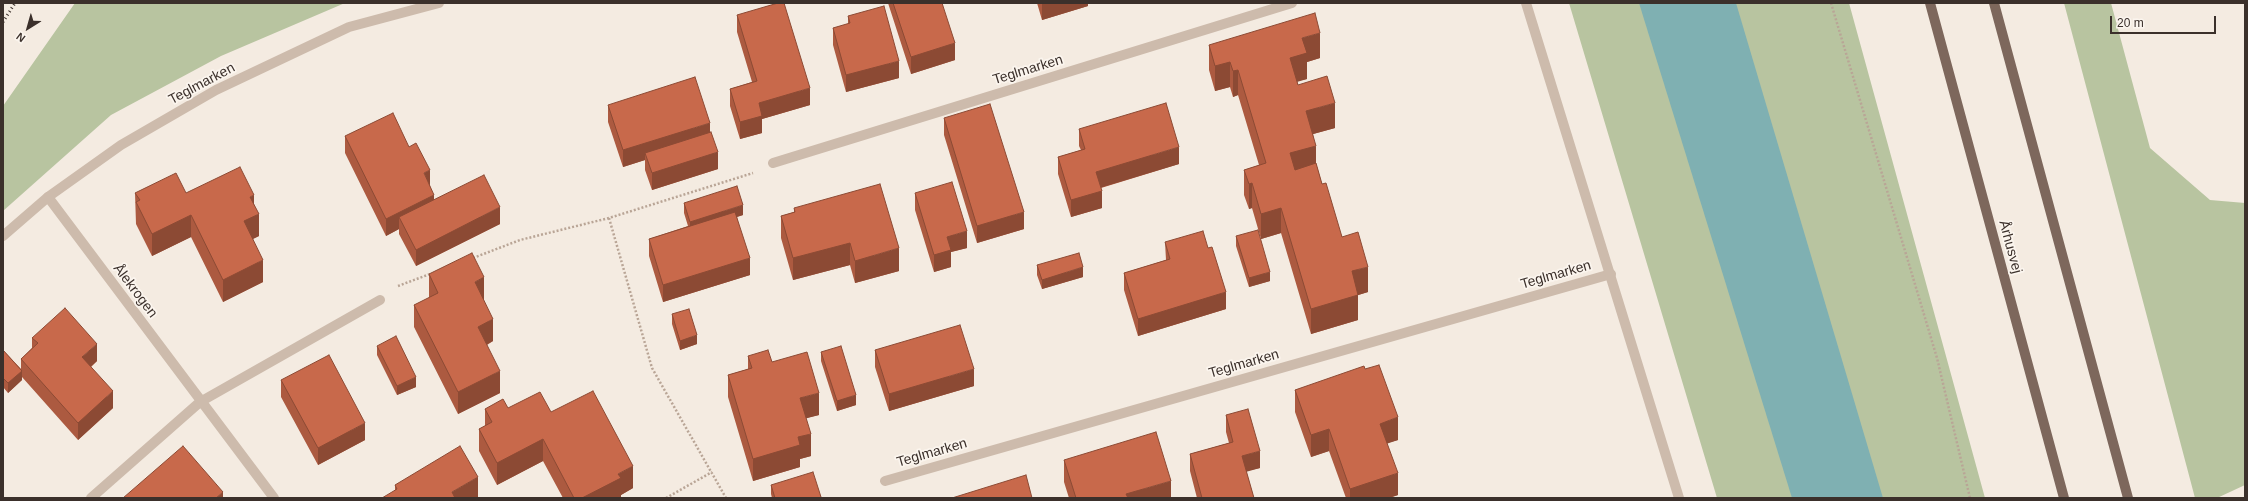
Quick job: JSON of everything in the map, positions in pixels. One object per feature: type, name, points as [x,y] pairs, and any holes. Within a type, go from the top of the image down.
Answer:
[{"type":"main road","name":"Århusvej","points":[[1930,3],[2064,498]]},
{"type":"main road","points":[[1994,3],[2128,498]]},
{"type":"street","name":"Teglmarken","points":[[3,236],[48,197],[121,145],[216,90],[349,27],[438,3]]},
{"type":"street","name":"Teglmarken","points":[[773,163],[1292,3]]},
{"type":"street","name":"Teglmarken","points":[[1526,3],[1679,498]]},
{"type":"street","name":"Ålekrogen","points":[[48,197],[200,402],[274,498]]},
{"type":"street","name":"Teglmarken","points":[[885,481],[1611,274]]},
{"type":"street","points":[[92,498],[200,402],[380,300]]},
{"type":"path","points":[[1831,3],[1938,358],[1970,498]]},
{"type":"path","points":[[470,259],[520,240],[609,218],[746,176],[773,163]]},
{"type":"path","points":[[609,218],[652,368],[726,498]]},
{"type":"path","points":[[380,300],[390,289],[434,273]]},
{"type":"path","points":[[666,498],[712,472]]},
{"type":"green space","points":[[75,3],[345,3],[221,56],[111,115],[3,211],[3,106]]},
{"type":"green space","points":[[1569,3],[1849,3],[1985,498],[1717,498]]},
{"type":"green space","points":[[2064,3],[2111,3],[2150,148],[2210,200],[2245,203],[2245,485],[2217,498],[2195,498]]},
{"type":"water","points":[[1639,3],[1736,3],[1883,498],[1792,498]]},
{"type":"building","points":[[778,3],[784,3],[810,88],[759,103],[762,116],[740,122],[730,89],[757,81],[737,15]]},
{"type":"building","points":[[893,3],[942,3],[955,43],[911,57]]},
{"type":"building","points":[[884,6],[899,61],[846,75],[833,28],[850,23],[848,16]]},
{"type":"building","points":[[1315,13],[1320,33],[1302,38],[1307,53],[1290,58],[1298,85],[1327,76],[1335,103],[1306,111],[1316,146],[1290,153],[1295,170],[1316,163],[1322,184],[1326,183],[1342,237],[1358,232],[1368,267],[1352,271],[1358,295],[1311,309],[1281,208],[1261,214],[1252,183],[1249,184],[1244,170],[1266,163],[1238,70],[1233,71],[1230,62],[1215,66],[1209,45]]},
{"type":"building","points":[[695,77],[710,123],[623,150],[608,105]]},
{"type":"building","points":[[1166,103],[1179,147],[1096,172],[1102,191],[1071,200],[1058,157],[1085,149],[1079,129]]},
{"type":"building","points":[[990,104],[1024,212],[977,226],[944,118]]},
{"type":"building","points":[[393,113],[409,147],[416,143],[430,170],[424,173],[434,195],[386,219],[345,136]]},
{"type":"building","points":[[711,132],[718,152],[652,173],[645,153]]},
{"type":"building","points":[[240,167],[254,195],[250,197],[259,214],[244,221],[263,260],[223,280],[191,215],[152,234],[136,202],[140,200],[135,193],[176,173],[186,193]]},
{"type":"building","points":[[484,175],[500,207],[416,250],[399,217]]},
{"type":"building","points":[[952,182],[967,231],[947,237],[951,250],[934,255],[915,193]]},
{"type":"building","points":[[880,184],[899,248],[855,261],[850,243],[793,258],[781,216],[795,212],[794,208]]},
{"type":"building","points":[[737,186],[743,205],[690,222],[684,203]]},
{"type":"building","points":[[735,212],[750,258],[663,285],[649,239]]},
{"type":"building","points":[[1258,230],[1270,272],[1249,278],[1236,236]]},
{"type":"building","points":[[1203,231],[1208,248],[1212,247],[1226,292],[1138,319],[1124,273],[1170,259],[1165,242]]},
{"type":"building","points":[[472,253],[484,277],[475,282],[493,319],[478,327],[500,371],[458,392],[414,305],[438,293],[429,274]]},
{"type":"building","points":[[1079,253],[1083,267],[1042,280],[1037,265]]},
{"type":"building","points":[[65,308],[97,344],[82,357],[113,391],[78,423],[21,359],[38,343],[32,338]]},
{"type":"building","points":[[689,309],[697,335],[680,341],[672,314]]},
{"type":"building","points":[[960,325],[974,369],[889,394],[875,350]]},
{"type":"building","points":[[396,336],[416,377],[397,386],[377,346]]},
{"type":"building","points":[[841,346],[856,395],[837,401],[821,352]]},
{"type":"building","points":[[3,350],[22,371],[8,383],[3,378]]},
{"type":"building","points":[[768,350],[772,362],[807,352],[819,393],[800,398],[811,434],[798,437],[800,445],[753,459],[728,375],[752,368],[748,356]]},
{"type":"building","points":[[329,355],[365,423],[318,448],[281,380]]},
{"type":"building","points":[[1379,365],[1398,417],[1380,424],[1398,473],[1350,489],[1329,429],[1311,435],[1295,390],[1364,366],[1365,369]]},
{"type":"building","points":[[593,391],[633,466],[618,474],[621,478],[582,498],[574,498],[543,439],[497,463],[479,429],[492,422],[485,409],[503,399],[508,408],[540,392],[551,412]]},
{"type":"building","points":[[1248,409],[1260,451],[1242,456],[1254,498],[1202,498],[1190,454],[1233,442],[1226,415]]},
{"type":"building","points":[[1156,432],[1171,481],[1126,494],[1128,498],[1076,498],[1064,460]]},
{"type":"building","points":[[183,446],[223,492],[216,498],[123,498]]},
{"type":"building","points":[[460,446],[478,477],[452,492],[455,498],[382,498],[397,489],[395,485]]},
{"type":"building","points":[[813,472],[821,497],[775,498],[771,485]]},
{"type":"building","points":[[1026,475],[1032,498],[952,498]]},
{"type":"railway","points":[[3,22],[15,3]]}]
